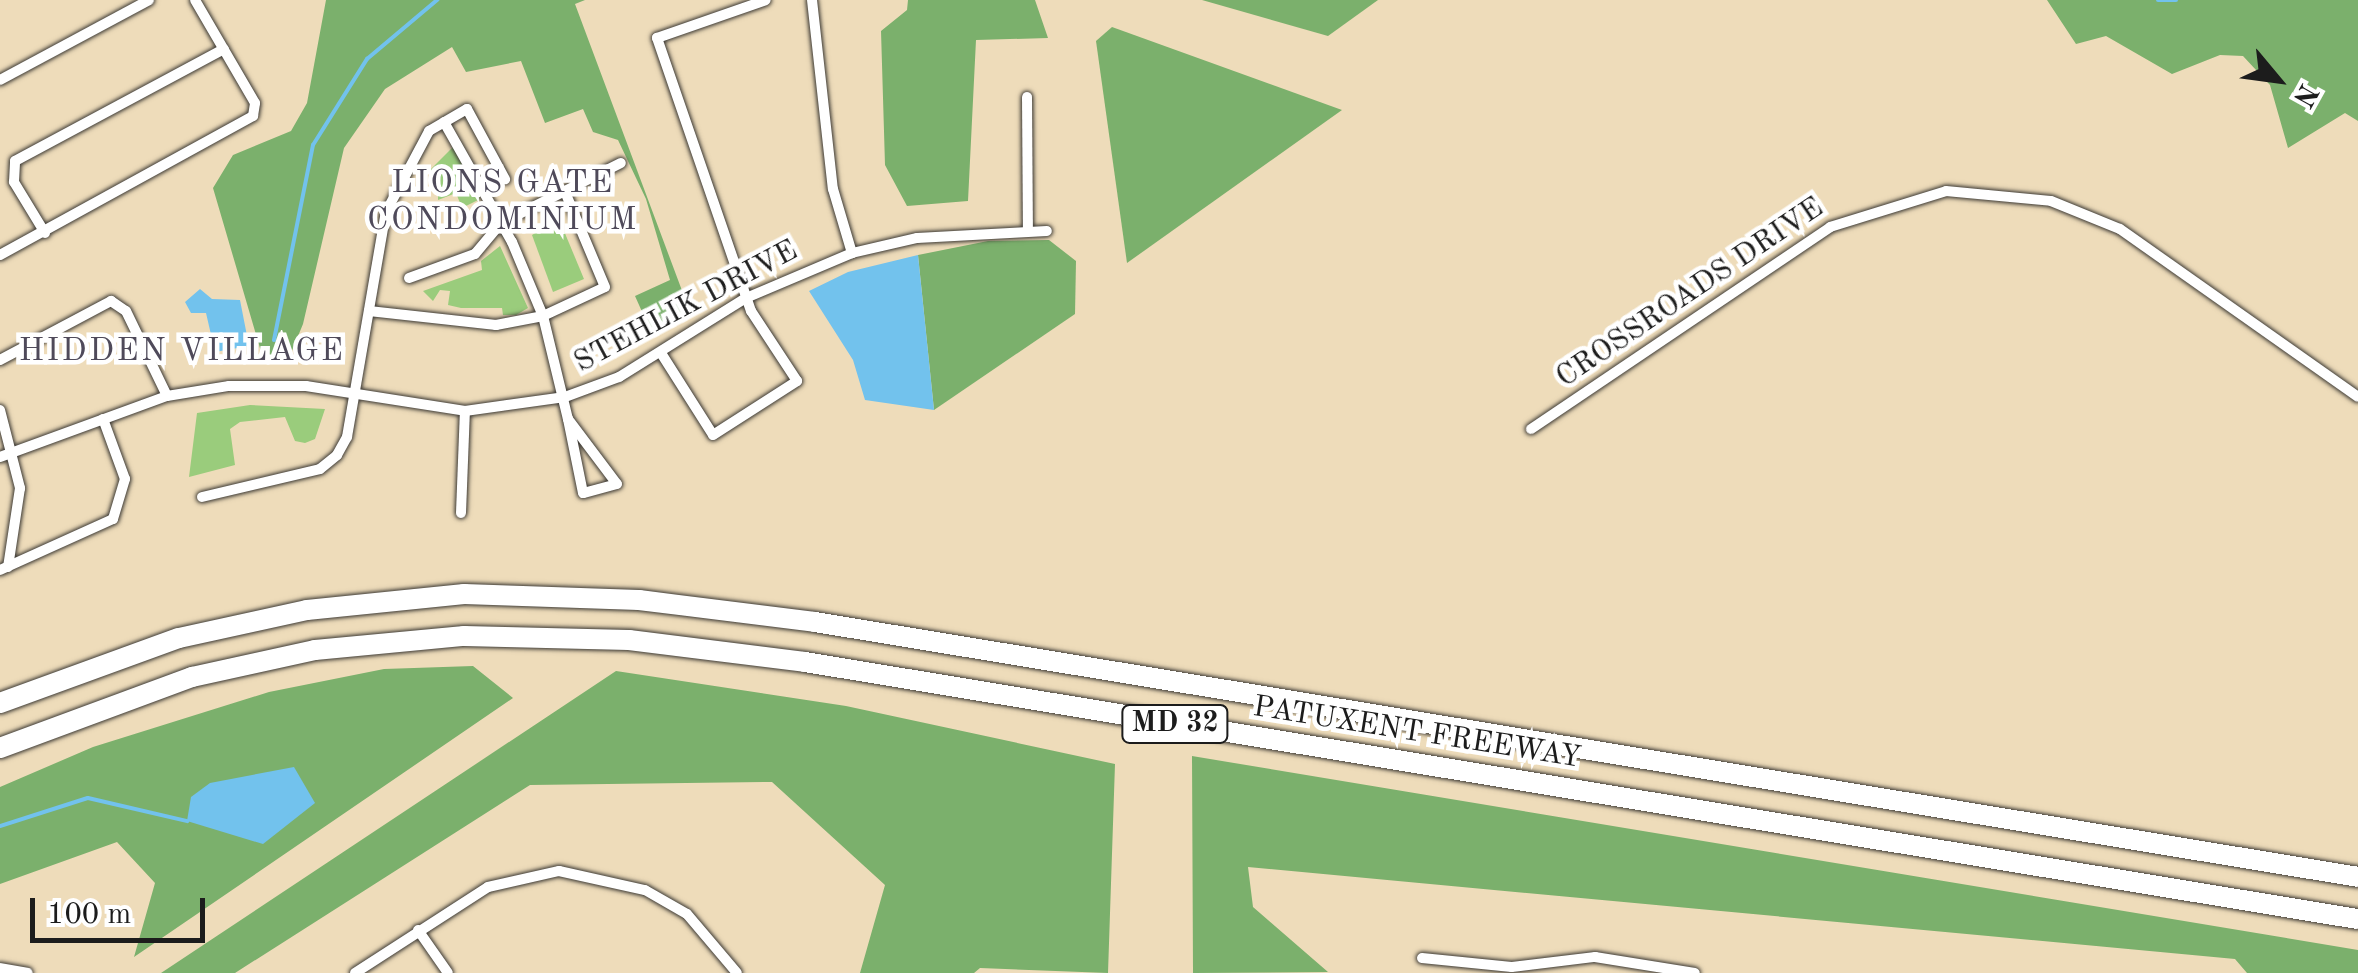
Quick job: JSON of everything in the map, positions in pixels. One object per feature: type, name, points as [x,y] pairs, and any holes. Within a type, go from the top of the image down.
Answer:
[{"type":"highway","name":"PATUXENT FREEWAY","points":[[0,703],[178,638],[307,610],[464,594],[640,600],[815,622],[2358,877]]},
{"type":"highway","name":"PATUXENT FREEWAY","points":[[0,748],[174,683],[315,650],[464,636],[630,640],[805,662],[2358,919]]},
{"type":"street","points":[[0,80],[149,0]]},
{"type":"street","points":[[0,255],[244,125],[255,103],[196,0]]},
{"type":"street","points":[[660,353],[713,434],[797,381],[746,298],[657,38],[766,0]]},
{"type":"street","points":[[812,0],[833,190],[852,253]]},
{"type":"street","points":[[44,233],[14,182],[15,162],[224,48]]},
{"type":"street","points":[[1026,97],[1028,230]]},
{"type":"street","points":[[202,498],[320,469],[346,436],[394,187],[429,131],[467,109],[504,178]]},
{"type":"street","points":[[444,122],[501,223],[543,316],[565,397],[568,420],[583,493],[617,484],[568,420]]},
{"type":"street","points":[[410,278],[476,254],[501,223],[566,194],[621,163]]},
{"type":"street","name":"CROSSROADS DRIVE","points":[[1531,429],[1813,236],[1868,210],[1946,191],[2051,201],[2120,230],[2358,396]]},
{"type":"street","points":[[369,311],[470,326],[543,316],[605,287],[566,194]]},
{"type":"street","name":"STEHLIK DRIVE","points":[[6,456],[167,396],[269,384],[465,411],[565,397],[660,353],[746,298],[852,253],[917,238],[1047,231]]},
{"type":"street","points":[[0,360],[111,301],[126,311],[167,396]]},
{"type":"street","points":[[0,410],[6,456],[20,488],[4,568]]},
{"type":"street","points":[[462,513],[465,411]]},
{"type":"street","points":[[4,568],[113,519],[124,478],[103,419]]},
{"type":"street","points":[[355,973],[488,887],[558,871],[597,875],[645,890],[687,914],[737,973]]},
{"type":"street","points":[[418,930],[448,973]]},
{"type":"street","points":[[1422,958],[1512,967],[1595,957],[1695,973]]},
{"type":"street","points":[[0,968],[28,973]]},
{"type":"green space","points":[[326,0],[585,0],[575,4],[690,312],[652,334],[635,296],[670,280],[646,199],[618,140],[593,132],[583,109],[545,123],[521,61],[466,72],[452,47],[385,89],[344,148],[303,324],[289,358],[262,355],[213,188],[233,155],[291,131],[307,103]]},
{"type":"green space","points":[[908,0],[1035,0],[1048,38],[976,40],[968,201],[907,206],[885,165],[881,31],[907,10]]},
{"type":"green space","points":[[1202,0],[1378,0],[1328,36]]},
{"type":"green space","points":[[2047,0],[2358,0],[2358,121],[2345,113],[2288,148],[2270,85],[2243,56],[2220,55],[2172,74],[2106,36],[2076,44]]},
{"type":"green space","points":[[1112,27],[1342,110],[1127,263],[1096,41]]},
{"type":"green space","points":[[453,147],[480,199],[462,208],[456,193],[438,200],[438,178],[429,171]]},
{"type":"green space","points":[[559,219],[584,279],[553,292],[532,235]]},
{"type":"green space","points":[[1049,240],[1076,261],[1075,314],[934,410],[918,255],[988,241]]},
{"type":"green space","points":[[500,246],[528,308],[516,315],[503,315],[502,308],[448,305],[450,291],[440,290],[433,301],[423,291],[482,270],[481,261]]},
{"type":"green space","points":[[250,405],[325,409],[315,439],[305,443],[295,441],[285,417],[240,422],[230,429],[235,465],[189,477],[197,413]]},
{"type":"green space","points":[[473,666],[513,698],[134,957],[155,883],[117,842],[0,884],[0,787],[93,747],[269,692],[384,669]]},
{"type":"green space","points":[[616,671],[846,706],[1115,764],[1108,973],[980,968],[974,973],[860,973],[885,885],[772,782],[530,785],[235,973],[161,973]]},
{"type":"green space","points":[[1192,756],[2358,950],[2358,973],[2247,973],[2235,959],[1248,867],[1253,907],[1328,972],[1193,973]]},
{"type":"water","points":[[918,255],[934,410],[865,400],[853,360],[809,291],[848,272]]},
{"type":"water","points":[[200,289],[212,299],[240,300],[249,346],[215,352],[206,313],[191,313],[185,302]]},
{"type":"water","points":[[294,767],[315,803],[263,844],[187,821],[191,797],[210,783]]},
{"type":"waterway","points":[[274,340],[313,145],[367,59],[437,0]]},
{"type":"waterway","points":[[2158,0],[2176,0]]},
{"type":"waterway","points":[[0,826],[88,798],[187,821]]},
{"type":"district","name":"LIONS GATE CONDOMINIUM","points":[[503,204]]},
{"type":"district","name":"HIDDEN VILLAGE","points":[[182,352]]}]
